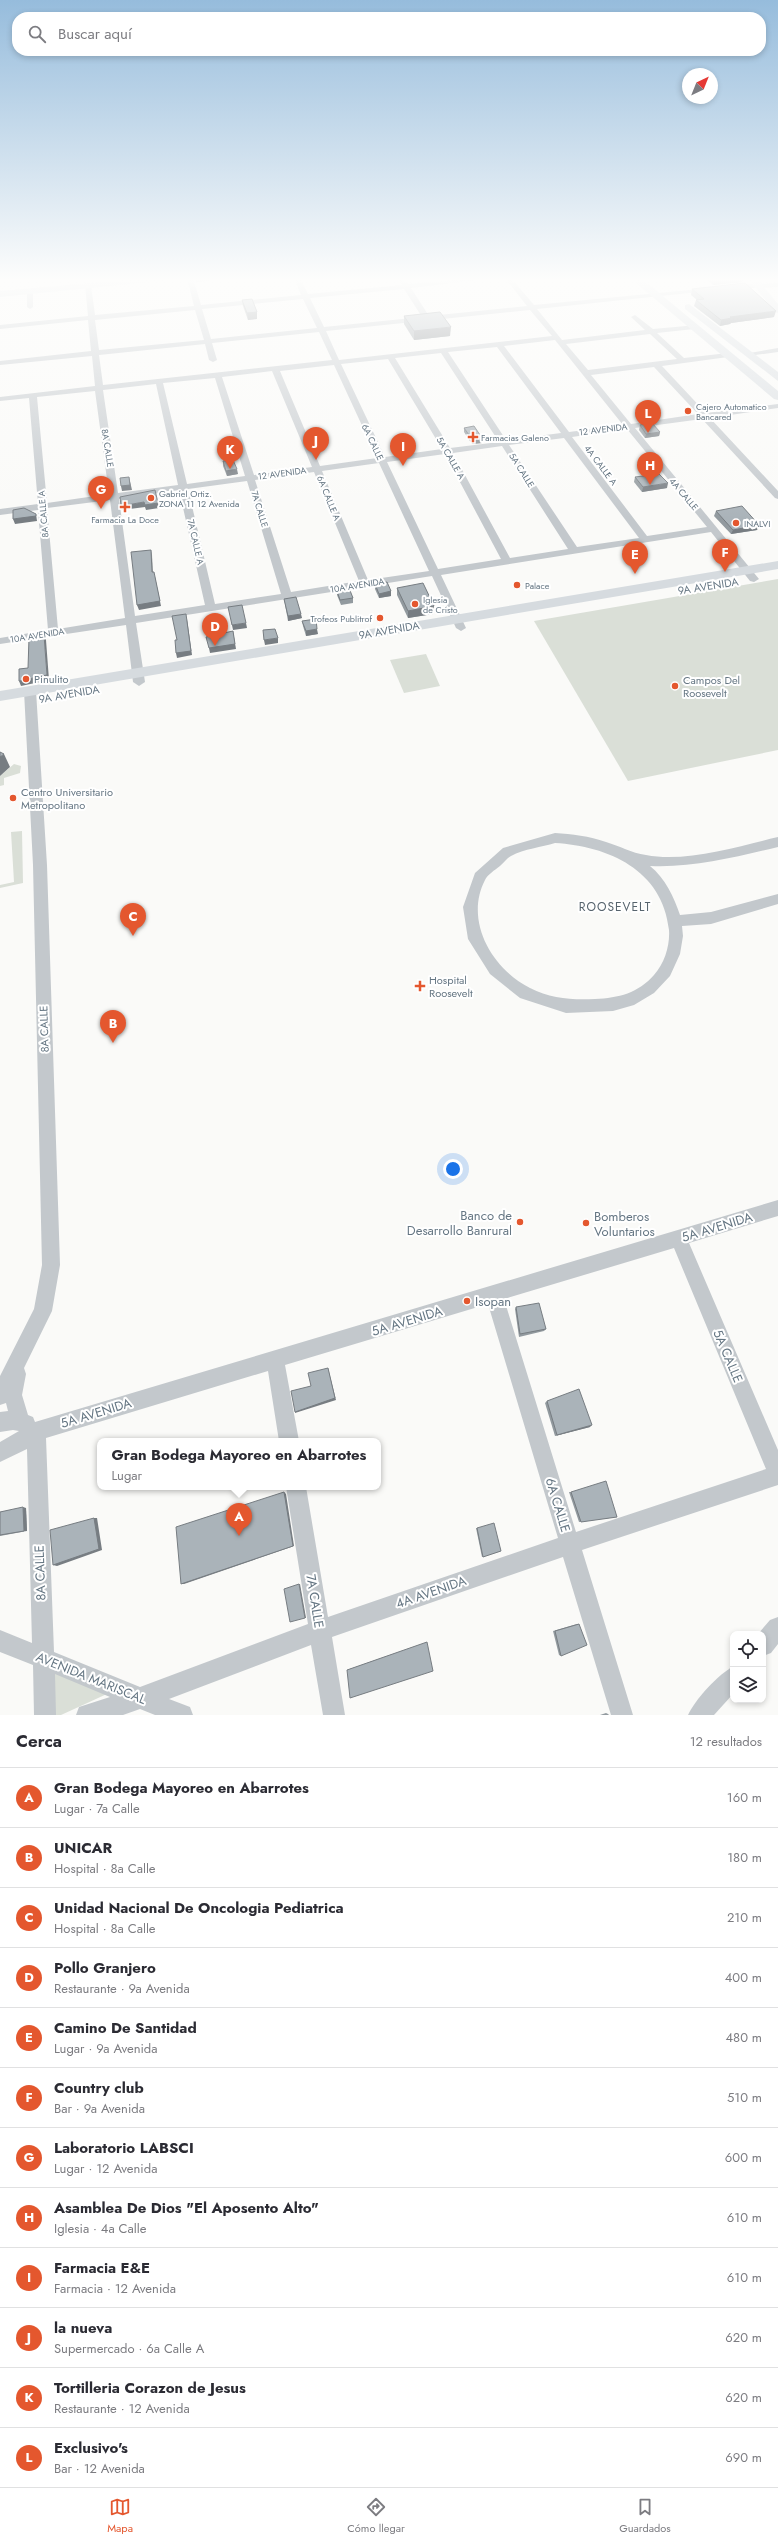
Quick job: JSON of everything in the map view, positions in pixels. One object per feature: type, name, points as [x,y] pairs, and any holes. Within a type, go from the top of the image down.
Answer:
[{"type":"highway","points":[[732,358],[778,397]]},
{"type":"highway","points":[[753,358],[778,378]]},
{"type":"main road","name":"9A AVENIDA","points":[[751,575],[778,565]]},
{"type":"main road","name":"9A AVENIDA","points":[[0,705],[30,696],[138,677],[751,575],[778,575]]},
{"type":"main road","name":"9A AVENIDA","points":[[0,696],[30,696]]},
{"type":"street","points":[[0,363],[47,358]]},
{"type":"street","name":"8A CALLE","points":[[96,358],[138,677]]},
{"type":"street","name":"6A CALLE","points":[[334,358],[458,624]]},
{"type":"street","points":[[0,399],[372,358]]},
{"type":"street","name":"5A CALLE A","points":[[391,358],[447,450],[507,561]]},
{"type":"street","name":"5A CALLE","points":[[449,358],[574,551]]},
{"type":"street","name":"4A CALLE A","points":[[509,358],[645,540]]},
{"type":"street","name":"4A CALLE","points":[[573,358],[751,575]]},
{"type":"street","points":[[585,373],[700,358]]},
{"type":"street","points":[[656,364],[702,416],[778,496]]},
{"type":"street","name":"6A CALLE A","points":[[275,369],[364,584]]},
{"type":"street","name":"7A CALLE","points":[[218,375],[287,596]]},
{"type":"street","name":"7A CALLE A","points":[[159,382],[211,608]]},
{"type":"street","name":"8A CALLE A","points":[[33,396],[52,633]]},
{"type":"street","name":"12 AVENIDA","points":[[0,512],[504,442],[778,406]]},
{"type":"street","name":"10A AVENIDA","points":[[0,641],[713,529]]},
{"type":"street","name":"8A CALLE","points":[[0,1396],[20,1361],[43,1311],[51,1265],[40,851],[30,696]]},
{"type":"street","points":[[618,852],[639,864],[656,881],[669,900],[676,921],[675,948],[672,962],[660,979],[643,994],[622,1004],[597,1009],[570,1008],[544,1002],[520,991],[499,976],[484,958],[473,938],[469,917],[473,891],[478,879],[490,864],[506,851],[525,843],[555,838],[591,842],[641,860],[661,861],[710,856],[778,842]]},
{"type":"street","points":[[676,921],[711,918],[778,899]]},
{"type":"street","name":"5A AVENIDA","points":[[3,1449],[28,1426],[275,1360],[778,1208]]},
{"type":"street","name":"5A CALLE","points":[[679,1239],[778,1474]]},
{"type":"street","name":"6A CALLE","points":[[494,1295],[622,1715]]},
{"type":"street","points":[[275,1360],[288,1438]]},
{"type":"street","name":"8A CALLE","points":[[20,1361],[13,1395],[28,1426],[43,1658],[45,1715]]},
{"type":"street","name":"5A AVENIDA","points":[[0,1422],[9,1420],[28,1426]]},
{"type":"street","name":"4A AVENIDA","points":[[87,1715],[143,1699],[320,1631],[570,1544],[778,1474]]},
{"type":"street","name":"7A CALLE","points":[[296,1490],[334,1715]]},
{"type":"street","points":[[766,1642],[778,1628]]},
{"type":"street","name":"AVENIDA MARISCAL","points":[[0,1641],[182,1715]]},
{"type":"street","points":[[699,1715],[730,1681]]},
{"type":"shaded area","name":"Campos Del Roosevelt","points":[[778,579],[778,750],[628,781],[534,621]]},
{"type":"shaded area","points":[[426,654],[440,686],[404,693],[390,660]]},
{"type":"shaded area","points":[[14,764],[21,766],[20,773],[4,778],[4,785],[0,786],[0,776]]},
{"type":"shaded area","points":[[22,831],[23,883],[0,888],[0,885],[14,882],[11,832]]},
{"type":"shaded area","points":[[51,1660],[120,1688],[61,1715],[50,1715]]},
{"type":"building","points":[[652,423],[660,432],[646,434],[640,425]]},
{"type":"building","points":[[474,426],[482,438],[472,439],[464,428]]},
{"type":"building","points":[[233,460],[237,469],[226,471],[223,461]]},
{"type":"building","points":[[659,474],[668,483],[643,487],[635,477]]},
{"type":"building","points":[[129,477],[130,485],[121,486],[120,478]]},
{"type":"building","points":[[155,490],[158,503],[145,505],[144,502],[121,506],[120,497]]},
{"type":"building","name":"INALVI","points":[[742,506],[759,525],[733,530],[716,511]]},
{"type":"building","points":[[24,508],[36,514],[36,516],[13,519],[13,510]]},
{"type":"building","points":[[151,550],[152,572],[154,572],[160,601],[137,605],[131,552]]},
{"type":"building","points":[[387,582],[391,591],[379,594],[375,584]]},
{"type":"building","points":[[423,583],[434,606],[408,611],[397,588]]},
{"type":"building","points":[[349,588],[353,598],[340,600],[337,591]]},
{"type":"building","points":[[296,597],[301,614],[288,616],[284,599]]},
{"type":"building","points":[[242,605],[246,623],[232,625],[228,607]]},
{"type":"building","points":[[186,614],[191,651],[176,653],[175,640],[177,640],[172,616]]},
{"type":"building","points":[[316,619],[317,629],[306,631],[302,621]]},
{"type":"building","points":[[275,629],[278,638],[264,640],[263,630]]},
{"type":"building","points":[[233,631],[235,644],[209,648],[206,637]]},
{"type":"building","points":[[44,635],[47,675],[19,681],[19,669],[28,668],[29,638]]},
{"type":"building","points":[[539,1303],[546,1329],[520,1334],[516,1307]]},
{"type":"building","points":[[328,1368],[335,1398],[295,1412],[291,1391],[311,1386],[308,1373]]},
{"type":"building","points":[[579,1389],[592,1425],[557,1435],[547,1401]]},
{"type":"building","points":[[606,1481],[617,1517],[581,1522],[571,1492]]},
{"type":"building","points":[[284,1492],[293,1546],[181,1584],[176,1527]]},
{"type":"building","points":[[23,1507],[24,1531],[0,1535],[0,1512]]},
{"type":"building","points":[[94,1518],[99,1549],[53,1565],[50,1530]]},
{"type":"building","points":[[494,1523],[501,1551],[483,1557],[477,1528]]},
{"type":"building","points":[[299,1584],[305,1618],[290,1622],[284,1589]]},
{"type":"building","points":[[579,1624],[587,1645],[561,1656],[555,1631]]},
{"type":"building","points":[[427,1642],[433,1671],[350,1698],[347,1670]]},
{"type":"place","name":"Cajero Automatico Bancared","points":[[688,411]]},
{"type":"place","name":"Exclusivo's","points":[[648,433]]},
{"type":"place","name":"Farmacias Galeno","points":[[473,437]]},
{"type":"place","name":"la nueva","points":[[316,460]]},
{"type":"place","name":"Farmacia E&E","points":[[403,466]]},
{"type":"place","name":"Tortilleria Corazon de Jesus","points":[[230,469]]},
{"type":"place","name":"Asamblea De Dios \"El Aposento Alto\"","points":[[650,485]]},
{"type":"place","name":"Gabriel Ortiz. ZONA 11 12 Avenida","points":[[151,498]]},
{"type":"place","name":"Farmacia La Doce","points":[[125,507]]},
{"type":"place","name":"Laboratorio LABSCI","points":[[101,509]]},
{"type":"place","name":"INALVI","points":[[736,523]]},
{"type":"place","name":"Country club","points":[[725,572]]},
{"type":"place","name":"Camino De Santidad","points":[[635,574]]},
{"type":"place","name":"Palace","points":[[517,585]]},
{"type":"place","name":"Iglesia de Cristo","points":[[415,604]]},
{"type":"place","name":"Trofeos Publitrof","points":[[380,618]]},
{"type":"place","name":"Pollo Granjero","points":[[215,646]]},
{"type":"place","name":"Pinulito","points":[[26,679]]},
{"type":"place","name":"Campos Del Roosevelt","points":[[675,686]]},
{"type":"place","name":"Centro Universitario Metropolitano","points":[[13,798]]},
{"type":"place","name":"Unidad Nacional De Oncologia Pediatrica","points":[[133,936]]},
{"type":"place","name":"Hospital Roosevelt","points":[[420,986]]},
{"type":"place","name":"UNICAR","points":[[113,1043]]},
{"type":"place","name":"Banco de Desarrollo Banrural","points":[[520,1222]]},
{"type":"place","name":"Bomberos Voluntarios","points":[[586,1223]]},
{"type":"place","name":"Isopan","points":[[467,1301]]},
{"type":"place","name":"Gran Bodega Mayoreo en Abarrotes","points":[[239,1536]]},
{"type":"district","name":"ROOSEVELT","points":[[615,907]]}]
